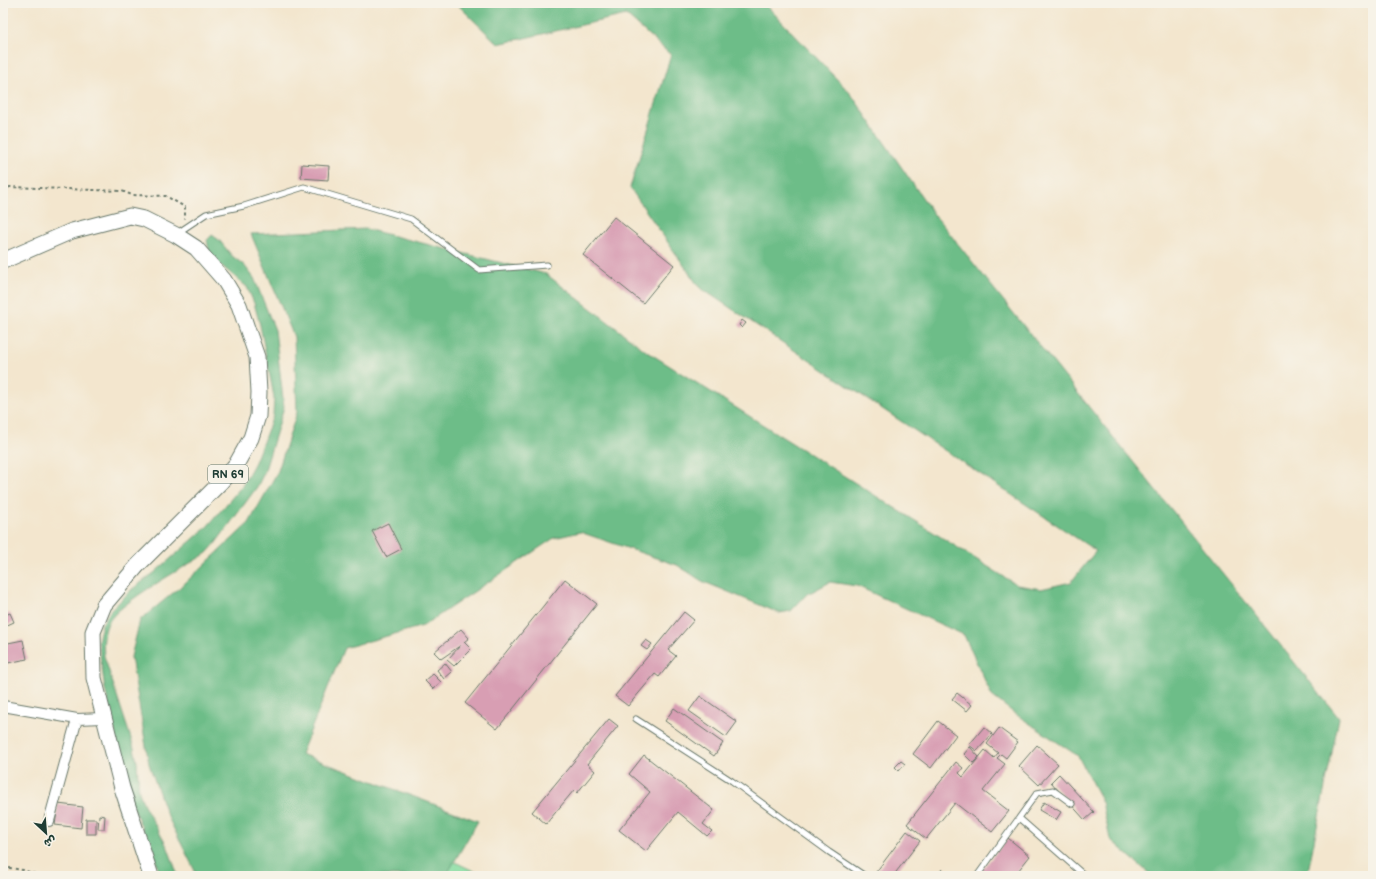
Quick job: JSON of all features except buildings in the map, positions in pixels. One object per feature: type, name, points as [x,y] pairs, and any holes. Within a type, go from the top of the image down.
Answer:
[{"type":"main road","name":"RN 69","points":[[3,261],[72,231],[130,216],[144,219],[176,234],[196,248],[224,280],[239,305],[257,357],[259,392],[258,416],[251,438],[237,463],[216,488],[138,565],[104,604],[93,632],[94,678],[122,788],[151,876]]},
{"type":"street","points":[[3,706],[77,719],[104,718]]},
{"type":"street","points":[[49,821],[77,719]]},
{"type":"lane","points":[[176,234],[206,214],[244,206],[304,187],[412,219],[479,270],[547,266]]},
{"type":"lane","points":[[636,719],[732,781],[829,852],[865,876]]},
{"type":"lane","points":[[978,876],[1037,793],[1053,790],[1072,804]]},
{"type":"lane","points":[[1019,818],[1085,876]]},
{"type":"path","points":[[3,190],[10,187],[122,191],[132,195],[166,196],[185,207],[185,219],[176,234]]},
{"type":"path","points":[[3,867],[23,870],[42,876]]},
{"type":"green space","points":[[456,3],[764,3],[851,94],[933,213],[1339,718],[1307,876],[1152,876],[1110,839],[1102,802],[1078,756],[1014,713],[992,696],[964,635],[857,586],[830,582],[806,595],[791,611],[779,613],[702,581],[677,565],[580,532],[554,538],[423,626],[344,648],[301,754],[478,821],[446,876],[195,876],[195,871],[166,813],[149,764],[131,657],[140,620],[184,584],[249,523],[278,471],[297,412],[294,337],[251,234],[366,229],[546,274],[646,351],[1017,585],[1041,589],[1071,582],[1096,551],[699,287],[630,188],[671,55],[626,15],[498,44]]},
{"type":"green space","points":[[212,235],[219,240],[232,256],[244,265],[254,278],[275,330],[284,407],[264,473],[257,487],[215,544],[207,553],[153,585],[125,605],[108,623],[105,631],[104,656],[134,748],[137,762],[139,792],[144,805],[168,848],[178,876],[160,876],[157,864],[132,804],[105,689],[98,641],[102,624],[111,610],[131,590],[154,573],[206,528],[242,486],[255,462],[273,416],[274,397],[260,325],[254,303],[247,287],[210,256],[207,240]]},
{"type":"green space","points":[[453,861],[484,876],[445,876]]}]
